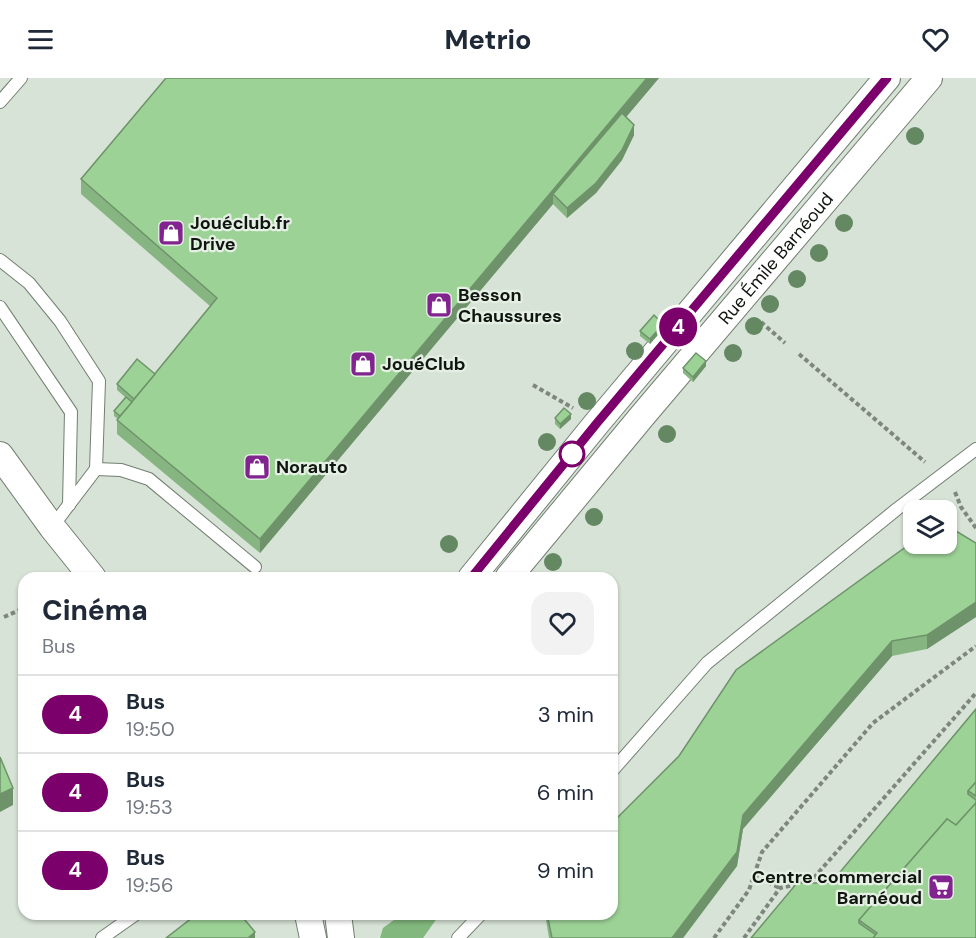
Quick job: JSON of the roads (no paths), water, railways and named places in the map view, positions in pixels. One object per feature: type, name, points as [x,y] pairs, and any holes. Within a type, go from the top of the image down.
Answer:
[{"type":"street","name":"Rue Émile Barnéoud","points":[[476,572],[597,423],[887,78]]},
{"type":"street","name":"Rue Émile Barnéoud","points":[[513,572],[929,78]]},
{"type":"street","points":[[0,455],[52,527],[88,572]]},
{"type":"street","points":[[309,920],[313,938]]},
{"type":"street","points":[[339,920],[341,938]]},
{"type":"lane","points":[[0,102],[21,78]]},
{"type":"lane","points":[[0,260],[29,283],[54,313],[99,381],[96,469],[52,527]]},
{"type":"lane","points":[[0,308],[71,412],[69,505]]},
{"type":"lane","points":[[618,764],[707,663],[897,509],[976,449]]},
{"type":"lane","points":[[96,469],[121,470],[149,479],[255,567]]},
{"type":"lane","points":[[102,938],[128,920]]},
{"type":"lane","points":[[458,938],[475,920]]},
{"type":"place","name":"Jouéclub.fr Drive","points":[[171,233]]},
{"type":"place","name":"Besson Chaussures","points":[[439,305]]},
{"type":"place","name":"JouéClub","points":[[363,364]]},
{"type":"place","name":"Norauto","points":[[257,467]]},
{"type":"place","name":"Centre commercial Barnéoud","points":[[941,887]]}]
